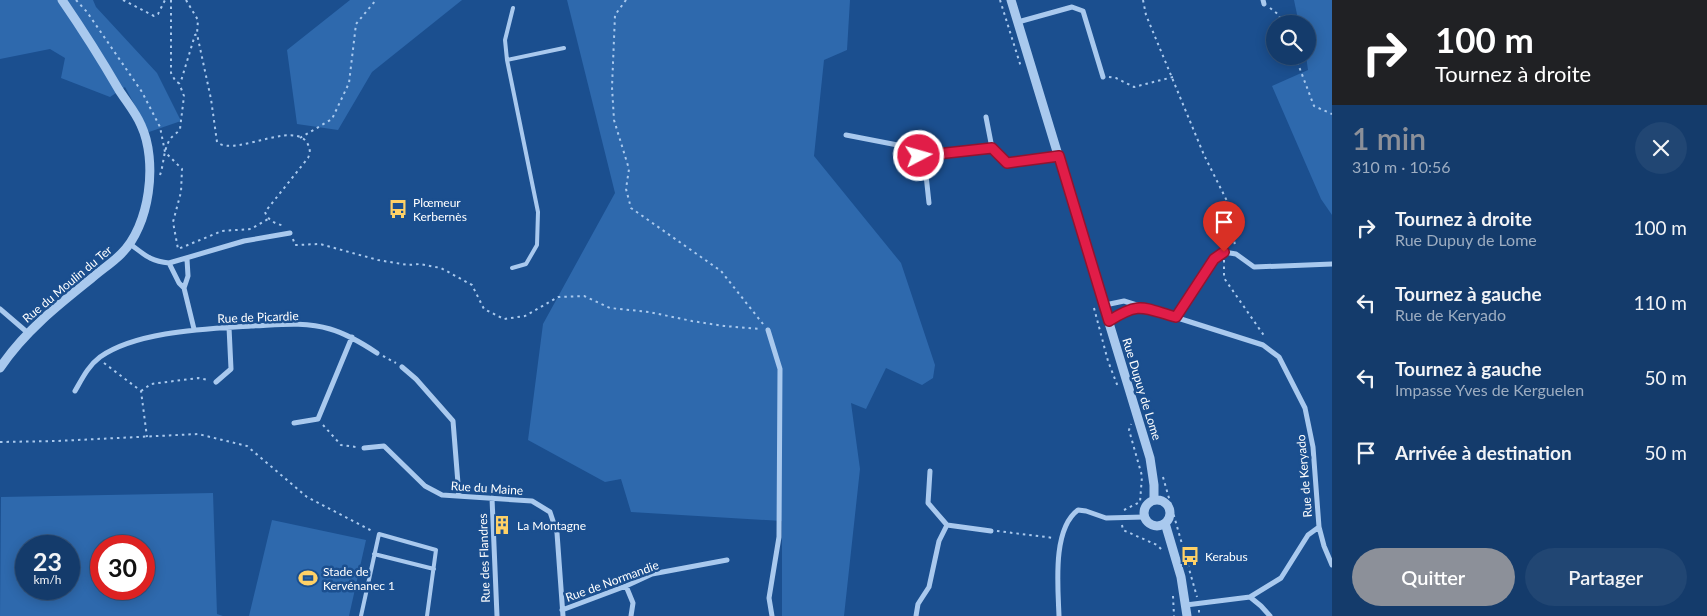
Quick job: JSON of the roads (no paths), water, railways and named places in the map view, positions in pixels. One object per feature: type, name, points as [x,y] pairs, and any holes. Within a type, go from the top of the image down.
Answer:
[{"type":"street","name":"Rue du Moulin du Ter","points":[[0,368],[28,332],[121,254],[130,244],[139,229],[149,186],[148,151],[141,125],[88,37],[62,0]]},
{"type":"street","name":"Rue Dupuy de Lome","points":[[1011,0],[1150,458],[1154,500]]},
{"type":"street","points":[[1018,22],[1072,6],[1083,11],[1103,77]]},
{"type":"street","points":[[986,117],[992,148],[1007,163],[1059,156]]},
{"type":"street","points":[[846,135],[913,148],[919,156],[992,148]]},
{"type":"street","points":[[924,156],[929,203]]},
{"type":"street","points":[[130,244],[156,262],[169,263],[244,241],[290,233]]},
{"type":"street","points":[[1176,317],[1214,259],[1224,252],[1236,254],[1254,267],[1332,264]]},
{"type":"street","points":[[184,288],[188,276],[187,259]]},
{"type":"street","points":[[169,263],[179,283],[184,288],[194,329]]},
{"type":"street","name":"Rue de Keryado","points":[[1105,305],[1124,301],[1263,345],[1279,357],[1305,408],[1313,448],[1318,527],[1332,565]]},
{"type":"street","points":[[1109,321],[1128,309],[1142,307]]},
{"type":"street","points":[[0,310],[28,332]]},
{"type":"street","name":"Rue de Picardie","points":[[75,391],[85,372],[99,358],[117,348],[150,337],[194,329],[296,324],[329,328],[352,337],[377,353]]},
{"type":"street","points":[[216,382],[231,369],[229,327]]},
{"type":"street","points":[[768,330],[780,369],[779,537],[770,598],[772,616]]},
{"type":"street","points":[[294,423],[318,419],[352,337]]},
{"type":"street","points":[[402,367],[416,379],[453,421],[459,496]]},
{"type":"street","name":"Rue du Maine","points":[[364,448],[384,446],[425,486],[442,495],[532,501],[550,512],[557,533],[562,613]]},
{"type":"street","points":[[930,471],[928,504],[946,525],[991,531]]},
{"type":"street","name":"Rue des Flandres","points":[[492,498],[497,616]]},
{"type":"street","points":[[1154,500],[1162,502],[1168,508],[1170,516],[1161,526],[1153,526],[1144,517],[1144,508],[1154,500]]},
{"type":"street","points":[[1059,616],[1058,569],[1064,528],[1068,519],[1078,510],[1106,518],[1144,517]]},
{"type":"street","points":[[1165,523],[1181,576],[1187,616]]},
{"type":"street","points":[[916,616],[918,604],[929,587],[939,541],[946,525]]},
{"type":"street","points":[[1186,605],[1250,597],[1281,578],[1308,535],[1318,527]]},
{"type":"street","name":"Rue de Normandie","points":[[562,613],[652,574],[727,560]]},
{"type":"street","points":[[626,586],[633,604],[631,616]]},
{"type":"street","points":[[1250,597],[1270,616]]},
{"type":"lane","points":[[512,268],[526,264],[537,245],[538,212],[507,60],[505,40],[513,8]]},
{"type":"lane","points":[[507,60],[564,48]]},
{"type":"lane","points":[[361,616],[379,534],[436,550],[427,616]]},
{"type":"lane","points":[[374,554],[434,569]]},
{"type":"place","name":"Plœmeur Kerbernès","points":[[398,209]]},
{"type":"place","name":"La Montagne","points":[[502,525]]},
{"type":"place","name":"Kerabus","points":[[1190,556]]},
{"type":"place","name":"Stade de Kervénanec 1","points":[[308,578]]}]
